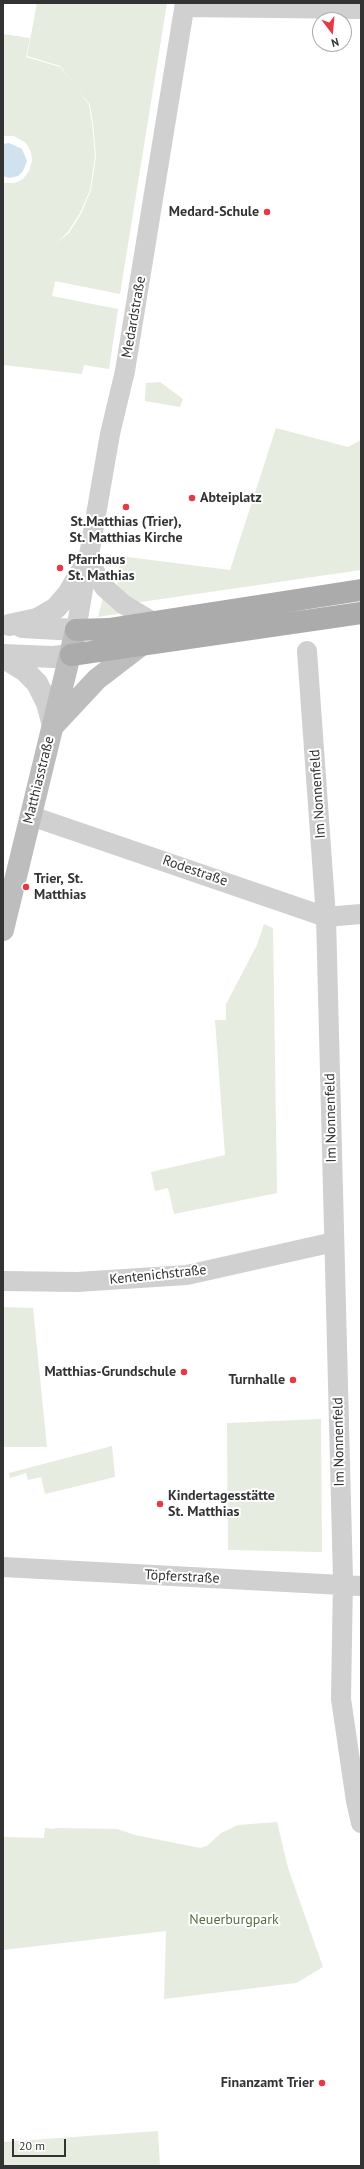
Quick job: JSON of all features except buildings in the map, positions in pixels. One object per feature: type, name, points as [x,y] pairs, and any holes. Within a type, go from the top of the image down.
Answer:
[{"type":"main road","points":[[328,596],[361,581]]},
{"type":"main road","points":[[76,630],[109,629],[361,590]]},
{"type":"main road","points":[[71,655],[361,613]]},
{"type":"main road","name":"Matthiasstraße","points":[[3,927],[76,630]]},
{"type":"main road","points":[[52,726],[97,679],[140,646]]},
{"type":"street","points":[[185,5],[361,9]]},
{"type":"street","name":"Medardstraße","points":[[76,630],[110,434],[125,371],[185,5]]},
{"type":"street","points":[[6,625],[37,619],[56,608],[68,594],[88,560],[104,587],[123,604],[153,622]]},
{"type":"street","points":[[6,625],[76,630]]},
{"type":"street","name":"Im Nonnenfeld","points":[[307,651],[326,917],[334,1242],[352,1586],[341,1699],[356,1801],[361,1823]]},
{"type":"street","points":[[3,656],[53,657],[71,655]]},
{"type":"street","points":[[3,656],[20,667],[37,683],[49,708],[52,726]]},
{"type":"street","name":"Rodestraße","points":[[31,816],[326,917],[361,914]]},
{"type":"street","name":"Kentenichstraße","points":[[3,1281],[77,1282],[187,1275],[334,1242]]},
{"type":"street","name":"Töpferstraße","points":[[3,1567],[352,1586]]},
{"type":"green space","points":[[37,3],[167,3],[120,294],[55,281],[52,296],[118,309],[109,369],[84,365],[82,374],[3,365],[3,183],[15,183],[23,179],[29,171],[32,161],[31,152],[26,143],[14,136],[3,136],[3,34],[30,38],[26,57],[60,67],[71,80],[60,66],[27,56]],"holes":[[[78,89],[90,105],[96,156],[91,190],[81,214],[69,233],[55,244],[68,232],[80,213],[90,190],[95,156],[92,123],[89,105]]]},
{"type":"green space","points":[[160,382],[183,399],[180,407],[145,401],[146,383]]},
{"type":"green space","points":[[276,428],[348,447],[361,440],[361,570],[141,602],[124,599],[117,587],[120,556],[230,570]]},
{"type":"green space","points":[[103,598],[123,613],[98,617]]},
{"type":"green space","points":[[264,924],[273,928],[277,1193],[174,1214],[168,1188],[155,1191],[151,1172],[225,1155],[215,1020],[226,1020],[226,1004],[257,945]]},
{"type":"green space","points":[[3,1307],[33,1308],[47,1447],[3,1447]]},
{"type":"green space","points":[[321,1419],[322,1552],[228,1550],[227,1423]]},
{"type":"green space","points":[[112,1446],[115,1477],[45,1494],[41,1477],[28,1480],[26,1473],[10,1478],[9,1473]]},
{"type":"green space","name":"Neuerburgpark","points":[[277,1822],[288,1868],[323,1967],[296,1983],[164,1999],[166,1931],[3,1950],[3,1837],[44,1838],[45,1828],[117,1829],[135,1835],[200,1848],[207,1846],[221,1833],[238,1825]]},
{"type":"green space","points":[[158,2131],[160,2166],[3,2166],[3,2142]]},
{"type":"water","points":[[9,143],[22,149],[27,161],[23,171],[18,176],[9,178],[3,176],[3,144]]},
{"type":"place","name":"Medard-Schule","points":[[267,212]]},
{"type":"place","name":"Abteiplatz","points":[[192,498]]},
{"type":"place","name":"St.Matthias (Trier), St. Matthias Kirche","points":[[126,507]]},
{"type":"place","name":"Pfarrhaus St. Mathias","points":[[60,568]]},
{"type":"place","name":"Trier, St. Matthias","points":[[26,887]]},
{"type":"place","name":"Matthias-Grundschule","points":[[184,1372]]},
{"type":"place","name":"Turnhalle","points":[[293,1380]]},
{"type":"place","name":"Kindertagesstätte St. Matthias","points":[[160,1504]]},
{"type":"place","name":"Finanzamt Trier","points":[[322,2083]]}]
